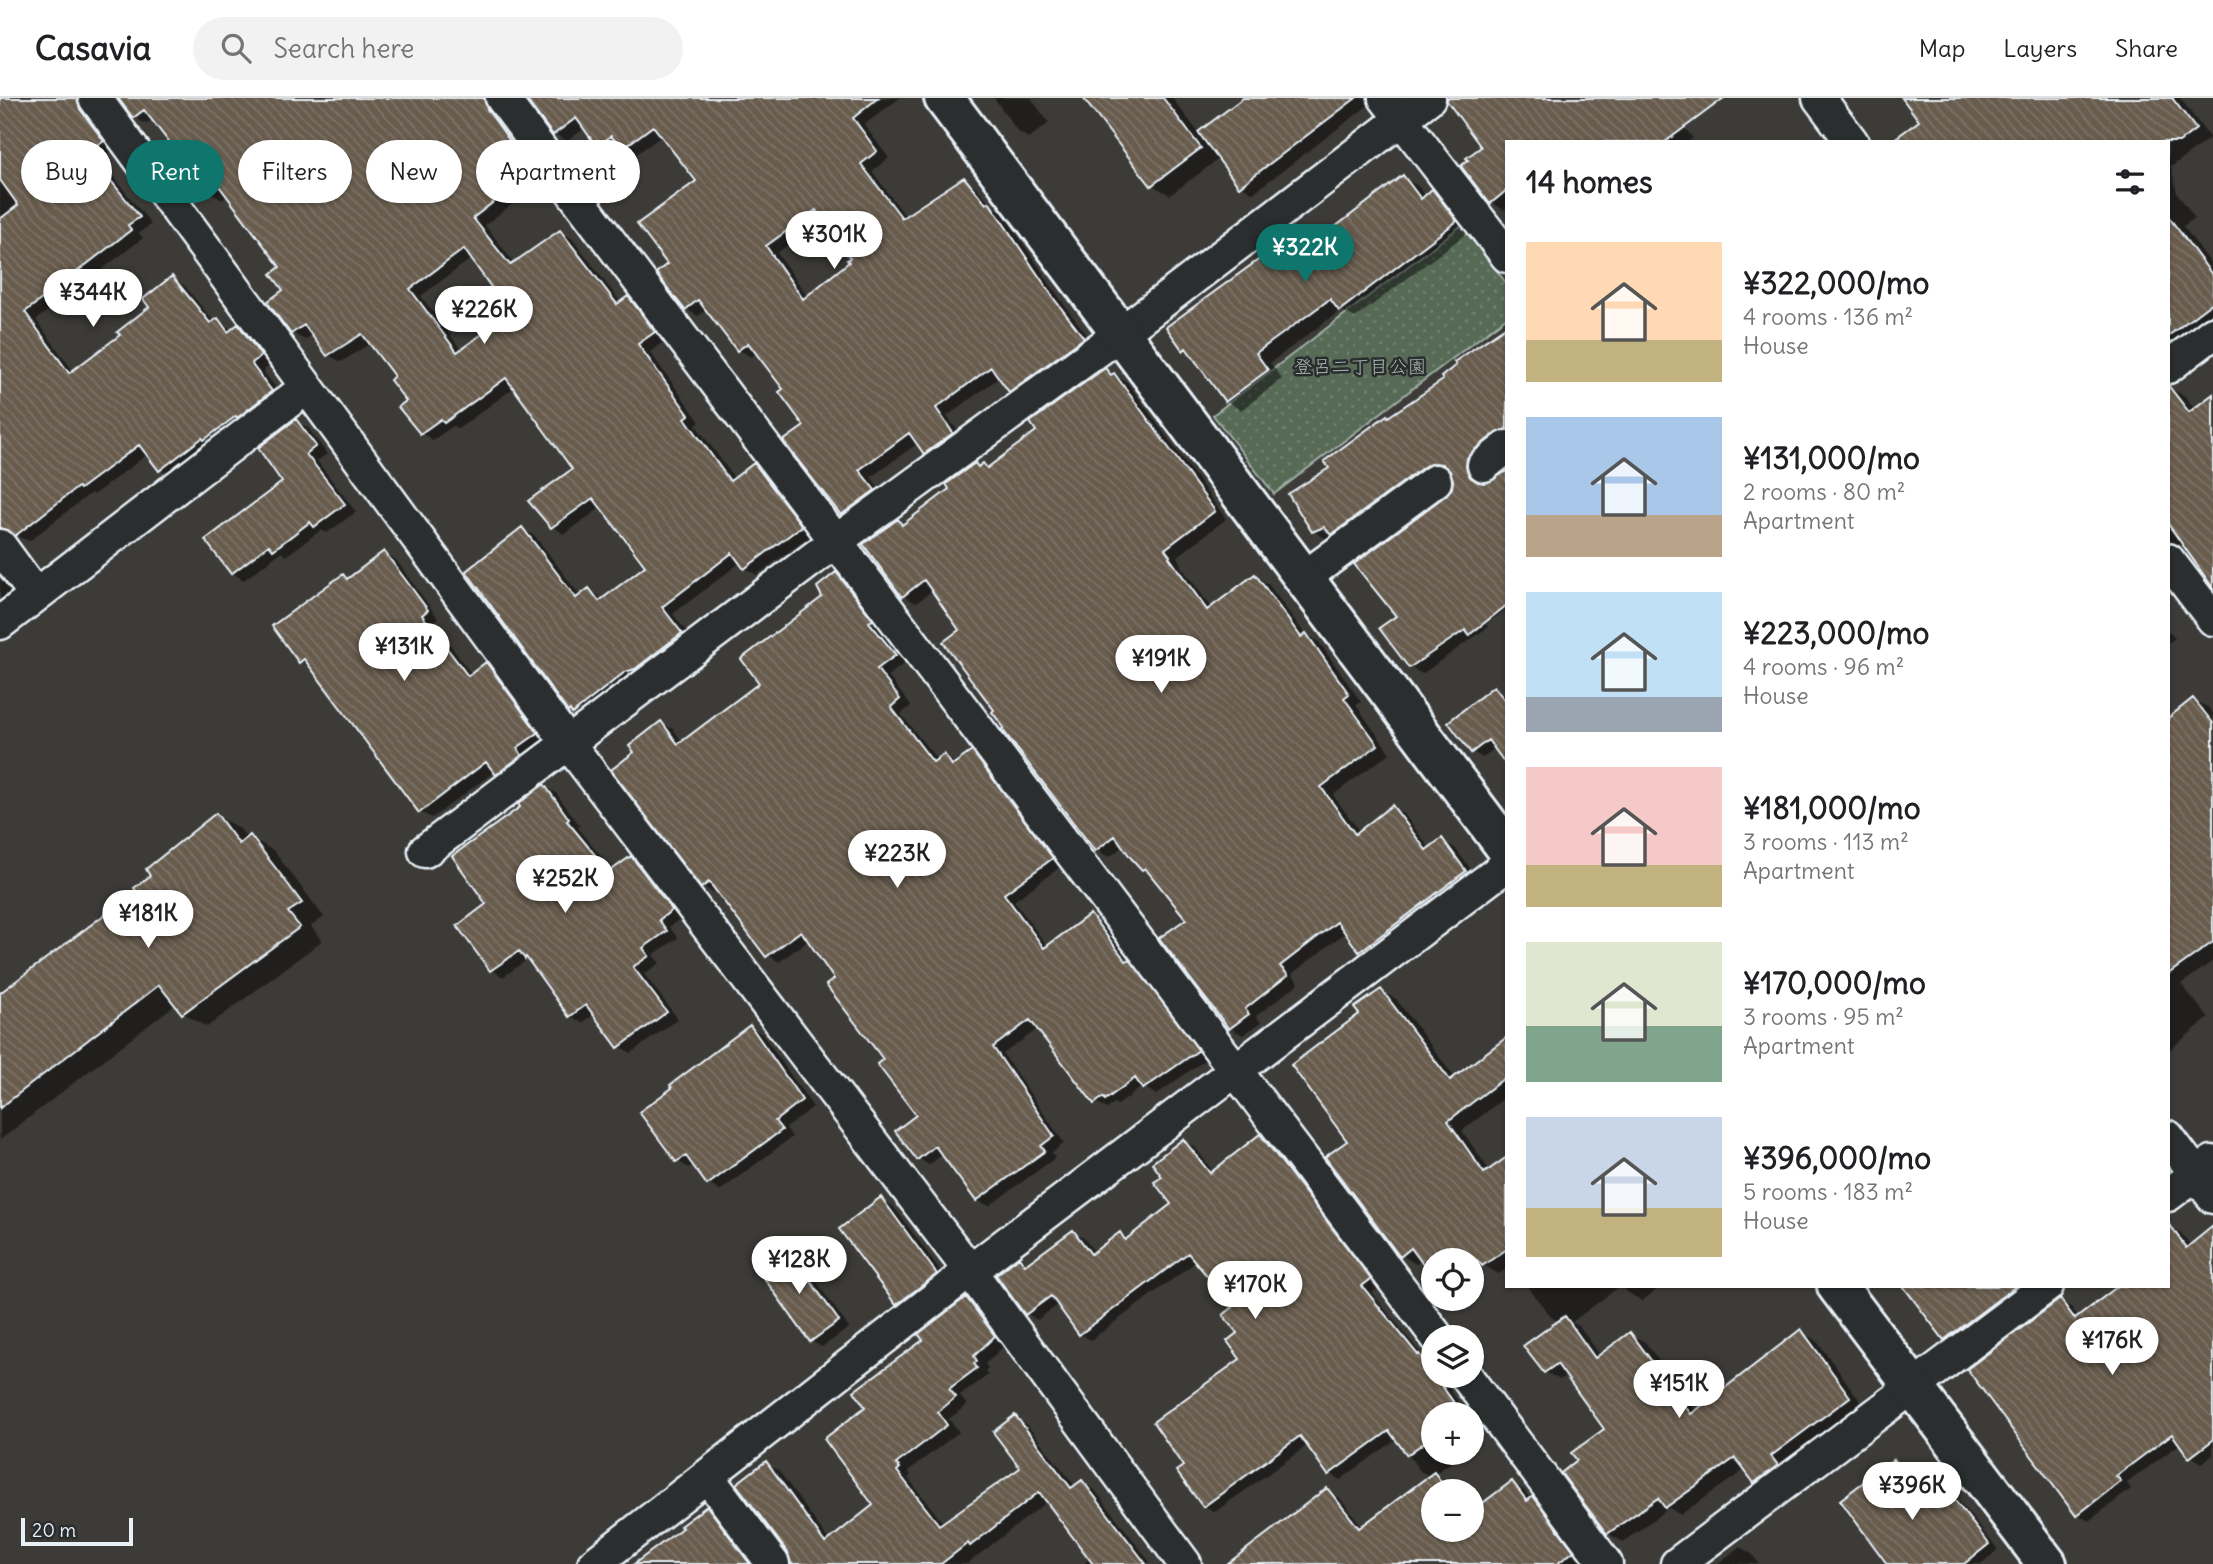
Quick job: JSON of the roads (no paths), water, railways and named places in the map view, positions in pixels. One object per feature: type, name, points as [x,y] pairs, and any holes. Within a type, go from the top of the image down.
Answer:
[{"type":"street","points":[[95,98],[568,743],[970,1271],[1185,1564]]},
{"type":"street","points":[[502,98],[1428,1325]]},
{"type":"street","points":[[944,98],[1505,846]]},
{"type":"street","points":[[425,852],[835,542],[1120,334],[1393,108],[1429,98]]},
{"type":"street","points":[[1819,98],[1850,140]]},
{"type":"street","points":[[1393,108],[1505,253]]},
{"type":"street","points":[[2170,365],[2213,333]]},
{"type":"street","points":[[0,623],[306,388]]},
{"type":"street","points":[[1304,577],[1435,481]]},
{"type":"street","points":[[0,546],[36,595]]},
{"type":"street","points":[[2170,563],[2213,619]]},
{"type":"street","points":[[594,1564],[970,1271],[1505,867]]},
{"type":"street","points":[[2170,1139],[2207,1177],[2170,1194]]},
{"type":"street","points":[[1839,1288],[2047,1564]]},
{"type":"street","points":[[1677,1564],[2045,1288]]},
{"type":"street","points":[[1475,1388],[1606,1564]]},
{"type":"street","points":[[707,1476],[773,1564]]},
{"type":"park label","name":"登呂二丁目公園","points":[[1360,366]]}]
